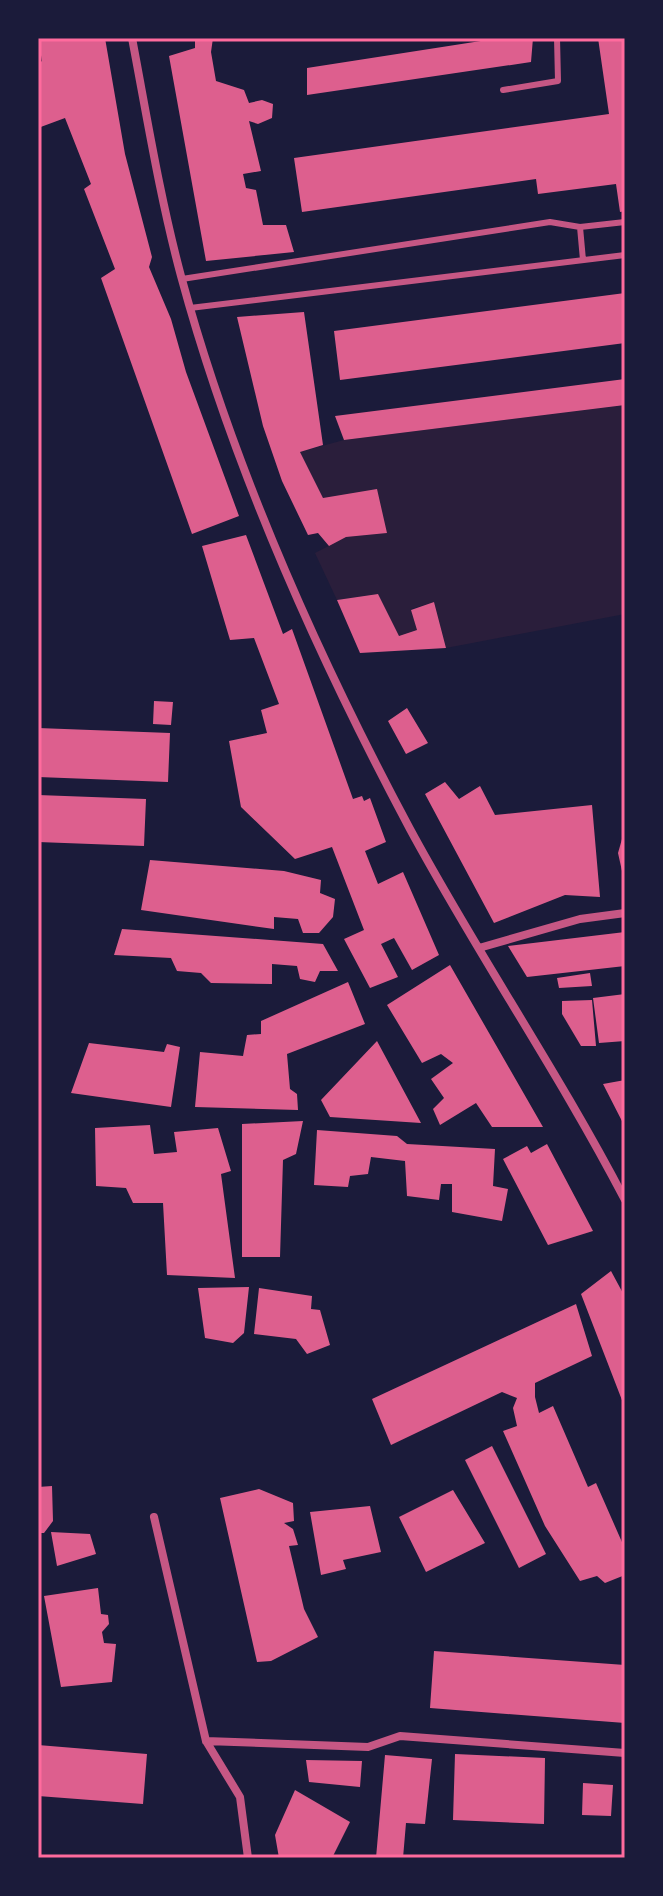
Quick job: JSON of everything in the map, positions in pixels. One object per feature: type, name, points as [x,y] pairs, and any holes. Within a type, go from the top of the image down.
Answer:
[{"type":"street","points":[[132,38],[190,308],[240,455],[291,583],[411,831],[593,1138],[625,1200]]},
{"type":"street","points":[[479,948],[580,919],[625,913]]},
{"type":"street","points":[[154,1517],[206,1741],[240,1797],[248,1858]]},
{"type":"street","points":[[206,1741],[368,1747],[400,1736],[625,1753]]},
{"type":"lane","points":[[503,90],[558,81],[557,38]]},
{"type":"lane","points":[[182,279],[550,222],[580,227],[625,222]]},
{"type":"lane","points":[[580,227],[583,260]]},
{"type":"lane","points":[[190,308],[625,255]]},
{"type":"shaded area","points":[[625,405],[625,614],[446,648],[434,602],[411,609],[417,630],[399,636],[378,594],[337,600],[315,553],[346,537],[387,533],[323,498],[300,452],[344,440]]},
{"type":"building","points":[[38,38],[105,38],[125,154],[152,257],[149,267],[171,319],[186,372],[239,516],[192,534],[101,278],[115,269],[84,189],[91,184],[65,118],[38,128],[38,64],[42,61]]},
{"type":"building","points":[[195,38],[213,38],[211,52],[216,81],[244,90],[249,103],[262,100],[273,104],[272,118],[258,124],[249,121],[261,171],[243,174],[246,188],[256,190],[263,225],[286,225],[294,252],[206,261],[169,56],[195,48]]},
{"type":"building","points":[[500,38],[533,38],[531,62],[307,95],[307,68]]},
{"type":"building","points":[[598,38],[625,38],[625,211],[620,212],[616,184],[538,194],[536,179],[302,212],[294,158],[609,114]]},
{"type":"building","points":[[625,293],[625,343],[340,380],[334,331]]},
{"type":"building","points":[[304,312],[323,445],[300,452],[323,498],[377,489],[387,533],[346,537],[329,546],[318,533],[308,535],[282,481],[263,426],[237,317]]},
{"type":"building","points":[[625,379],[625,405],[344,440],[335,416]]},
{"type":"building","points":[[246,535],[283,634],[292,629],[353,799],[362,796],[364,801],[370,798],[386,842],[365,851],[378,884],[403,872],[439,955],[412,970],[394,938],[381,944],[398,977],[370,988],[344,939],[364,930],[332,847],[295,859],[241,807],[229,741],[267,733],[261,710],[279,704],[254,638],[230,640],[202,546]]},
{"type":"building","points":[[378,594],[399,636],[417,630],[411,610],[434,602],[446,648],[360,653],[337,600]]},
{"type":"building","points":[[154,701],[173,702],[171,725],[153,724]]},
{"type":"building","points":[[407,708],[428,743],[406,754],[388,721]]},
{"type":"building","points":[[38,728],[170,733],[168,782],[38,777]]},
{"type":"building","points":[[445,782],[459,799],[480,786],[495,815],[592,805],[600,897],[565,895],[494,923],[425,794]]},
{"type":"building","points":[[38,795],[146,799],[144,846],[38,842]]},
{"type":"building","points":[[624,832],[625,880],[618,853]]},
{"type":"building","points":[[150,860],[284,871],[321,880],[320,893],[335,899],[333,917],[319,933],[303,933],[298,919],[274,917],[274,929],[141,910]]},
{"type":"building","points":[[122,929],[323,944],[338,971],[320,971],[315,982],[300,979],[297,966],[272,964],[272,984],[211,983],[201,973],[177,971],[171,958],[114,955]]},
{"type":"building","points":[[625,932],[625,966],[527,977],[508,946]]},
{"type":"building","points":[[450,965],[543,1127],[492,1127],[476,1103],[440,1125],[433,1109],[444,1098],[431,1079],[453,1063],[441,1054],[422,1063],[387,1005]]},
{"type":"building","points":[[590,973],[592,986],[559,988],[557,978]]},
{"type":"building","points":[[348,982],[365,1024],[287,1054],[290,1089],[297,1094],[298,1110],[195,1107],[200,1052],[243,1056],[247,1035],[261,1034],[261,1021]]},
{"type":"building","points":[[625,994],[625,1041],[599,1043],[593,998]]},
{"type":"building","points":[[592,1000],[596,1046],[581,1046],[562,1014],[562,1001]]},
{"type":"building","points":[[377,1041],[421,1123],[330,1117],[321,1100]]},
{"type":"building","points":[[89,1043],[164,1052],[167,1044],[180,1047],[171,1107],[71,1093]]},
{"type":"building","points":[[625,1080],[625,1127],[603,1084]]},
{"type":"building","points":[[303,1121],[296,1154],[283,1160],[280,1257],[242,1257],[242,1124]]},
{"type":"building","points":[[150,1125],[154,1154],[177,1152],[174,1132],[218,1128],[231,1171],[221,1174],[235,1278],[167,1275],[163,1203],[133,1203],[126,1188],[96,1186],[95,1128]]},
{"type":"building","points":[[317,1130],[397,1136],[407,1144],[495,1149],[493,1186],[508,1189],[502,1221],[452,1212],[452,1184],[441,1184],[439,1200],[407,1196],[405,1161],[371,1157],[368,1174],[350,1176],[348,1187],[314,1185]]},
{"type":"building","points":[[547,1144],[593,1231],[548,1245],[503,1159],[527,1146],[531,1153]]},
{"type":"building","points":[[611,1271],[625,1297],[625,1408],[581,1294]]},
{"type":"building","points":[[249,1287],[244,1333],[233,1343],[205,1338],[198,1288]]},
{"type":"building","points":[[259,1288],[312,1296],[311,1309],[320,1310],[330,1345],[307,1354],[296,1339],[254,1334]]},
{"type":"building","points":[[576,1304],[592,1356],[535,1383],[535,1397],[539,1413],[553,1406],[588,1487],[596,1483],[625,1549],[625,1575],[605,1583],[597,1576],[580,1581],[545,1526],[503,1431],[517,1426],[513,1408],[517,1398],[502,1392],[391,1445],[372,1399]]},
{"type":"building","points":[[492,1446],[546,1554],[519,1568],[465,1460]]},
{"type":"building","points":[[52,1486],[53,1521],[44,1533],[38,1533],[38,1487]]},
{"type":"building","points":[[259,1489],[293,1503],[294,1521],[284,1523],[293,1529],[298,1545],[289,1546],[304,1609],[318,1637],[271,1661],[257,1662],[220,1498]]},
{"type":"building","points":[[453,1490],[485,1543],[426,1572],[399,1517]]},
{"type":"building","points":[[370,1506],[381,1552],[343,1560],[346,1569],[321,1575],[310,1512]]},
{"type":"building","points":[[51,1532],[90,1534],[96,1554],[57,1566]]},
{"type":"building","points":[[98,1588],[101,1614],[108,1615],[109,1624],[102,1632],[104,1643],[116,1644],[112,1682],[61,1687],[44,1596]]},
{"type":"building","points":[[434,1651],[625,1665],[625,1723],[430,1708]]},
{"type":"building","points":[[38,1745],[147,1754],[143,1804],[38,1796]]},
{"type":"building","points":[[455,1754],[545,1758],[544,1824],[453,1820]]},
{"type":"building","points":[[385,1755],[432,1759],[425,1824],[406,1823],[403,1858],[376,1858]]},
{"type":"building","points":[[306,1760],[362,1761],[360,1787],[309,1782]]},
{"type":"building","points":[[583,1783],[613,1785],[611,1816],[582,1815]]},
{"type":"building","points":[[295,1790],[350,1822],[332,1858],[279,1858],[275,1835]]}]
